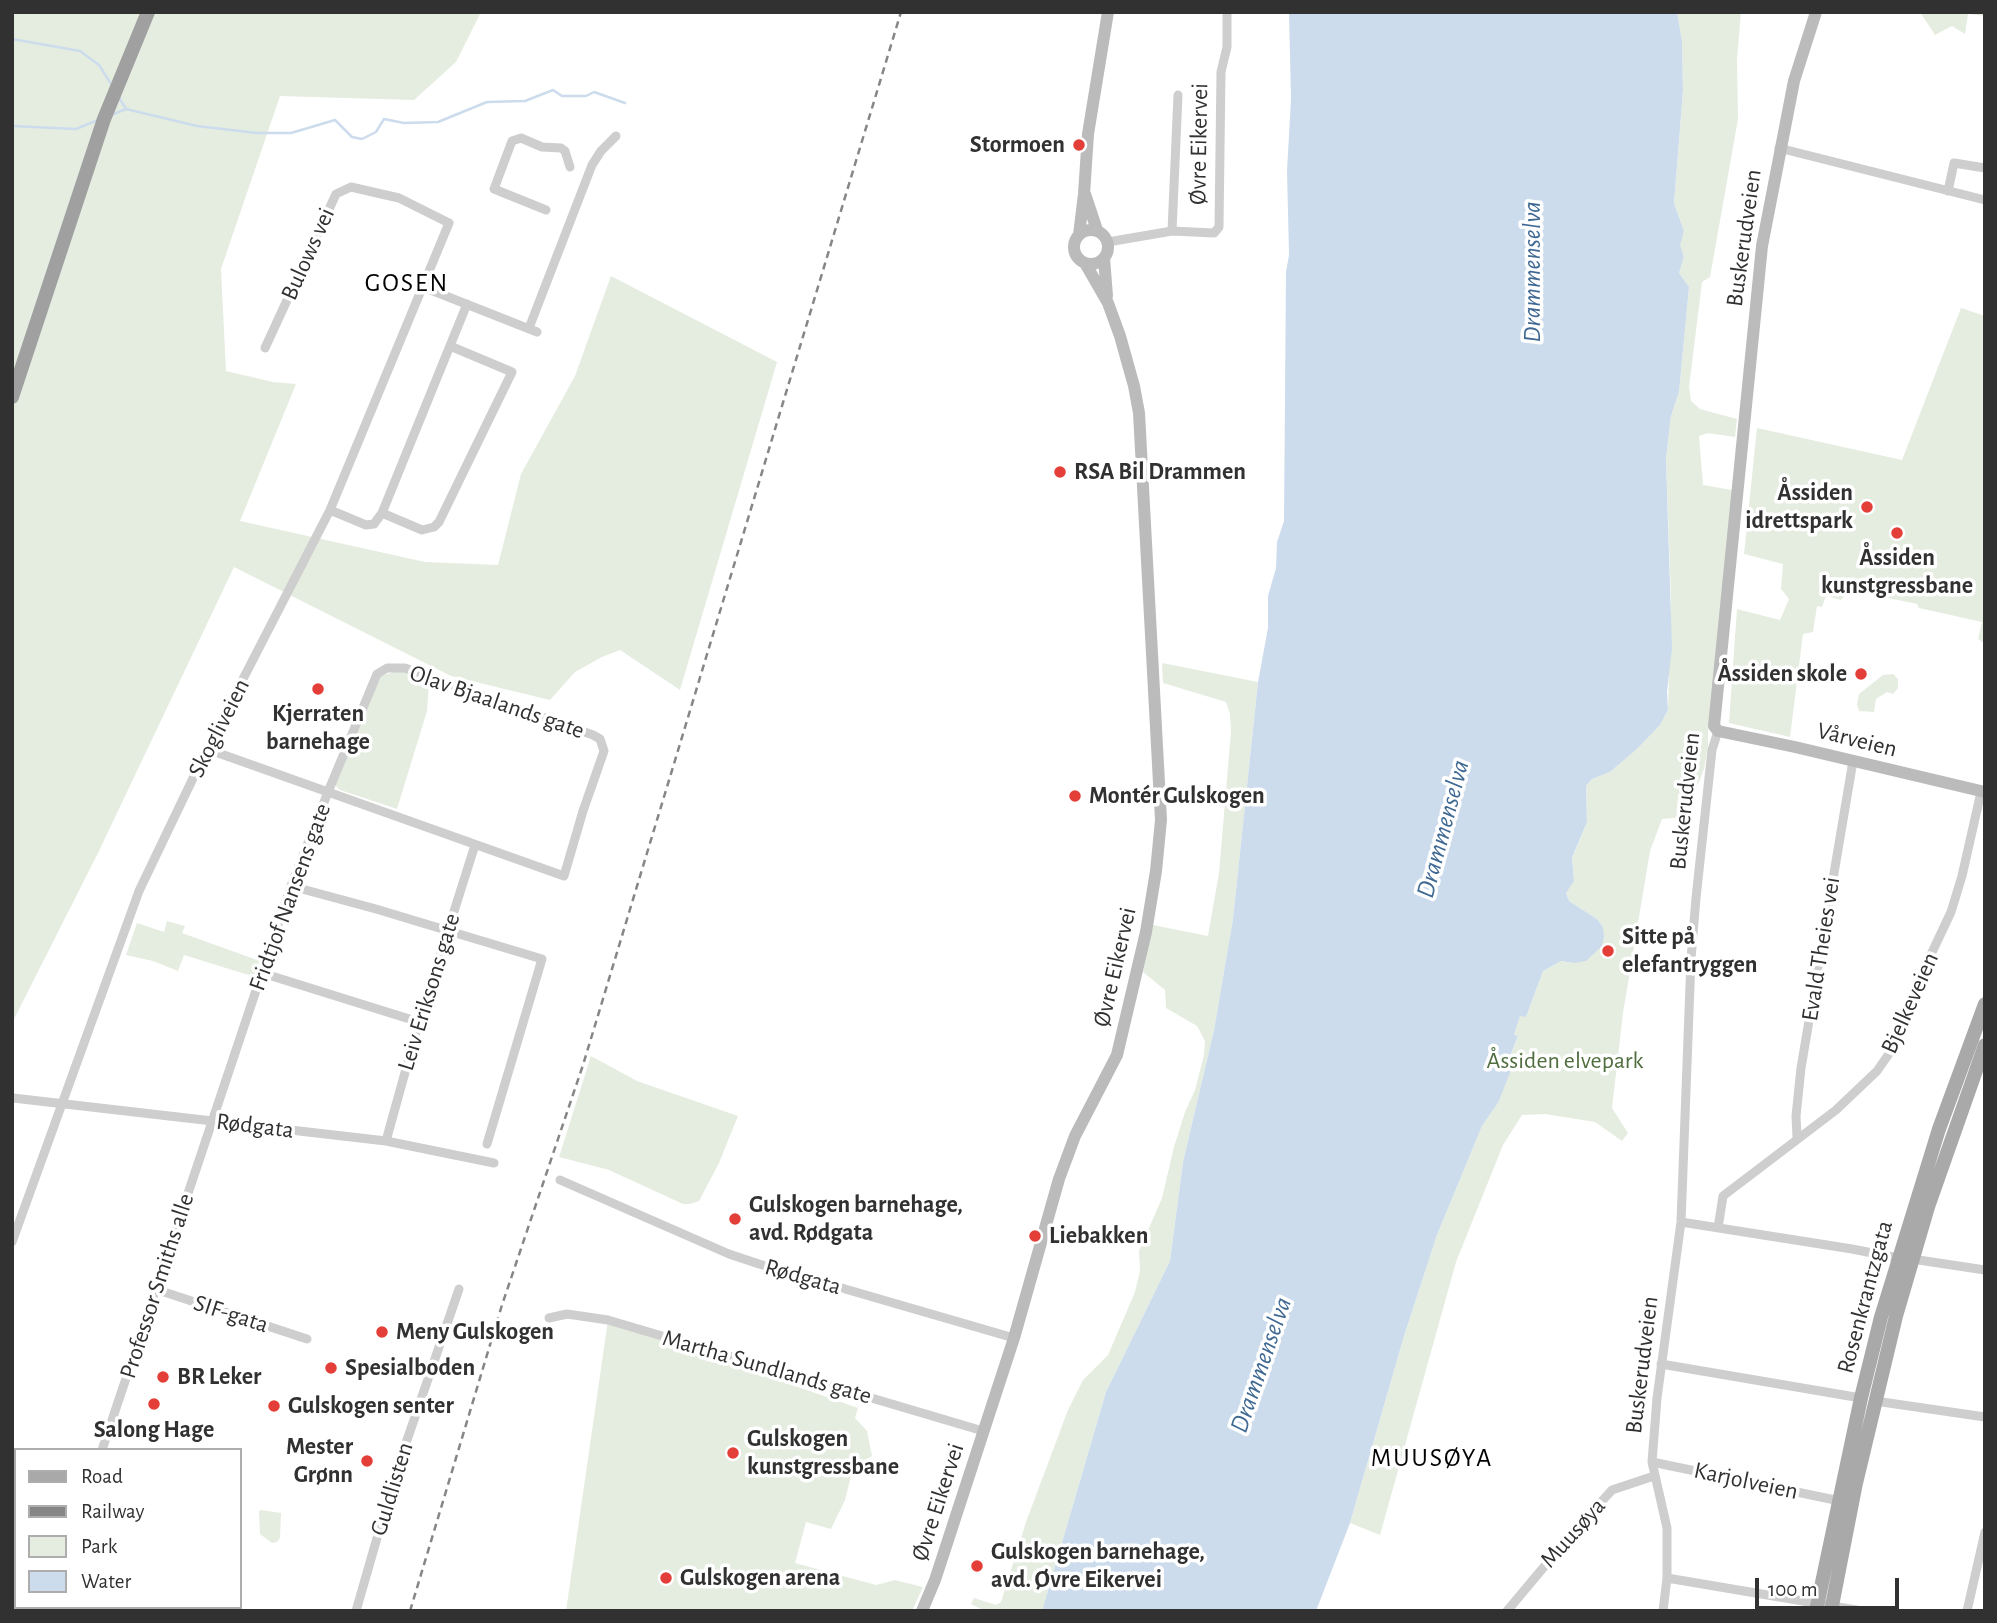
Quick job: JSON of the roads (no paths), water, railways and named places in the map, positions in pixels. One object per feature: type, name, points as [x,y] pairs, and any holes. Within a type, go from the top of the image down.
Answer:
[{"type":"highway","points":[[12,377],[97,116],[140,12]]},
{"type":"highway","points":[[12,397],[104,119],[148,12]]},
{"type":"main road","points":[[1079,235],[1088,134],[1108,12]]},
{"type":"main road","name":"Buskerudveien","points":[[1718,732],[1714,720],[1762,246],[1779,148],[1797,69],[1816,12]]},
{"type":"main road","points":[[1084,194],[1097,230],[1105,237],[1109,248],[1104,258],[1095,264],[1085,263],[1076,256],[1075,239],[1087,230],[1097,230]]},
{"type":"main road","name":"Øvre Eikervei","points":[[922,1611],[935,1580],[1014,1338],[1059,1179],[1075,1136],[1116,1055],[1146,932],[1156,871],[1161,820],[1140,434],[1134,386],[1108,303],[1104,258]]},
{"type":"main road","name":"Øvre Eikervei","points":[[1085,263],[1108,303]]},
{"type":"main road","name":"Vårveien","points":[[1718,732],[1983,792]]},
{"type":"main road","name":"Rosenkrantzgata","points":[[1824,1608],[1840,1502],[1938,1129],[1985,1004]]},
{"type":"main road","name":"Rosenkrantzgata","points":[[1905,1259],[1985,1045]]},
{"type":"main road","name":"Rosenkrantzgata","points":[[1824,1608],[1868,1399]]},
{"type":"street","name":"Øvre Eikervei","points":[[1108,242],[1172,231],[1214,233],[1219,227],[1221,72],[1227,47],[1227,12]]},
{"type":"street","name":"Øvre Eikervei","points":[[1172,231],[1178,95]]},
{"type":"street","points":[[423,287],[533,330],[592,165],[616,136]]},
{"type":"street","points":[[546,211],[494,189],[512,141],[521,138],[542,147],[561,148],[565,151],[570,167]]},
{"type":"street","points":[[1779,148],[1985,200]]},
{"type":"street","points":[[1948,191],[1954,163],[1985,168]]},
{"type":"street","name":"Bulows vei","points":[[265,348],[335,194],[351,187],[399,198],[449,223]]},
{"type":"street","name":"Skogliveien","points":[[12,1242],[139,891],[207,749],[330,510],[449,223]]},
{"type":"street","points":[[330,510],[366,524],[374,524],[382,513],[467,304]]},
{"type":"street","points":[[382,513],[422,530],[428,530],[439,522],[512,372],[450,346]]},
{"type":"street","name":"Olav Bjaalands gate","points":[[377,674],[387,668],[405,668],[600,738],[604,751],[564,876],[475,845]]},
{"type":"street","name":"Fridtjof Nansens gate","points":[[211,1122],[291,886],[377,674]]},
{"type":"street","name":"Buskerudveien","points":[[1663,1611],[1667,1578],[1667,1528],[1652,1462],[1661,1364],[1681,1222],[1691,959],[1707,790],[1714,740],[1718,732]]},
{"type":"street","points":[[207,749],[475,845]]},
{"type":"street","name":"Evald Theies vei","points":[[1797,1137],[1796,1116],[1801,1069],[1853,761]]},
{"type":"street","name":"Bjelkeveien","points":[[1718,1228],[1723,1196],[1856,1092],[1877,1071],[1893,1048],[1951,912],[1983,792]]},
{"type":"street","name":"Leiv Eriksons gate","points":[[386,1141],[419,1022],[475,845]]},
{"type":"street","points":[[291,886],[541,959],[487,1144]]},
{"type":"street","points":[[262,973],[419,1022]]},
{"type":"street","name":"Rødgata","points":[[13,1098],[386,1141],[495,1163]]},
{"type":"street","name":"Professor Smiths alle","points":[[103,1448],[211,1122]]},
{"type":"street","name":"Rødgata","points":[[560,1180],[729,1254],[1014,1338]]},
{"type":"street","points":[[1681,1222],[1985,1270]]},
{"type":"street","name":"SIF-gata","points":[[155,1289],[307,1339]]},
{"type":"street","name":"Guldlisten","points":[[356,1611],[396,1472],[459,1290]]},
{"type":"street","name":"Martha Sundlands gate","points":[[549,1318],[567,1314],[607,1320],[983,1431]]},
{"type":"street","points":[[1661,1364],[1985,1418]]},
{"type":"street","name":"Karjolveien","points":[[1652,1462],[1840,1502]]},
{"type":"street","name":"Muusøya","points":[[1507,1611],[1612,1490],[1654,1476]]},
{"type":"street","points":[[1967,1611],[1985,1532]]},
{"type":"street","points":[[1667,1578],[1824,1608],[1862,1611]]},
{"type":"water","name":"Drammenselva","points":[[1289,12],[1677,12],[1682,41],[1683,91],[1674,203],[1684,231],[1680,245],[1684,257],[1679,273],[1689,287],[1679,392],[1671,416],[1666,459],[1672,648],[1667,692],[1668,710],[1660,725],[1636,750],[1610,772],[1592,779],[1586,786],[1587,822],[1572,858],[1574,881],[1566,893],[1569,901],[1597,919],[1603,927],[1602,946],[1586,961],[1561,961],[1543,971],[1526,1017],[1520,1016],[1514,1035],[1518,1036],[1509,1059],[1513,1065],[1498,1103],[1482,1126],[1437,1235],[1404,1336],[1350,1523],[1316,1611],[1042,1611],[1106,1392],[1170,1261],[1183,1162],[1214,1030],[1233,919],[1258,682],[1268,628],[1268,596],[1276,568],[1277,542],[1284,521],[1286,272],[1289,255],[1287,171],[1291,99]]},
{"type":"waterway","points":[[12,39],[80,51],[99,65],[111,84]]},
{"type":"waterway","points":[[118,96],[126,109],[197,126],[257,133],[291,133],[335,120],[352,137],[362,139],[376,132],[384,119],[404,123],[438,122],[487,102],[525,101],[553,90],[562,96],[586,96],[594,92],[625,103]]},
{"type":"waterway","points":[[111,115],[126,109]]},
{"type":"waterway","points":[[12,126],[76,129],[98,120]]},
{"type":"railway","points":[[410,1611],[502,1305],[583,1065],[901,12]]},
{"type":"place","name":"Stormoen","points":[[1079,145]]},
{"type":"place","name":"RSA Bil Drammen","points":[[1060,472]]},
{"type":"place","name":"Åssiden idrettspark","points":[[1867,507]]},
{"type":"place","name":"Åssiden kunstgressbane","points":[[1897,533]]},
{"type":"place","name":"Åssiden skole","points":[[1861,674]]},
{"type":"place","name":"Kjerraten barnehage","points":[[318,689]]},
{"type":"place","name":"Montér Gulskogen","points":[[1075,796]]},
{"type":"place","name":"Sitte på elefantryggen","points":[[1608,951]]},
{"type":"place","name":"Gulskogen barnehage, avd. Rødgata","points":[[735,1219]]},
{"type":"place","name":"Liebakken","points":[[1035,1236]]},
{"type":"place","name":"Meny Gulskogen","points":[[382,1332]]},
{"type":"place","name":"Spesialboden","points":[[331,1368]]},
{"type":"place","name":"BR Leker","points":[[163,1377]]},
{"type":"place","name":"Salong Hage","points":[[154,1404]]},
{"type":"place","name":"Gulskogen senter","points":[[274,1406]]},
{"type":"place","name":"Gulskogen kunstgressbane","points":[[733,1453]]},
{"type":"place","name":"Mester Grønn","points":[[367,1461]]},
{"type":"place","name":"Gulskogen barnehage, avd. Øvre Eikervei","points":[[977,1566]]},
{"type":"place","name":"Gulskogen arena","points":[[666,1578]]},
{"type":"district","name":"GOSEN","points":[[407,283]]},
{"type":"district","name":"MUUSØYA","points":[[1432,1458]]},
{"type":"park label","name":"Åssiden elvepark","points":[[1565,1061]]}]
